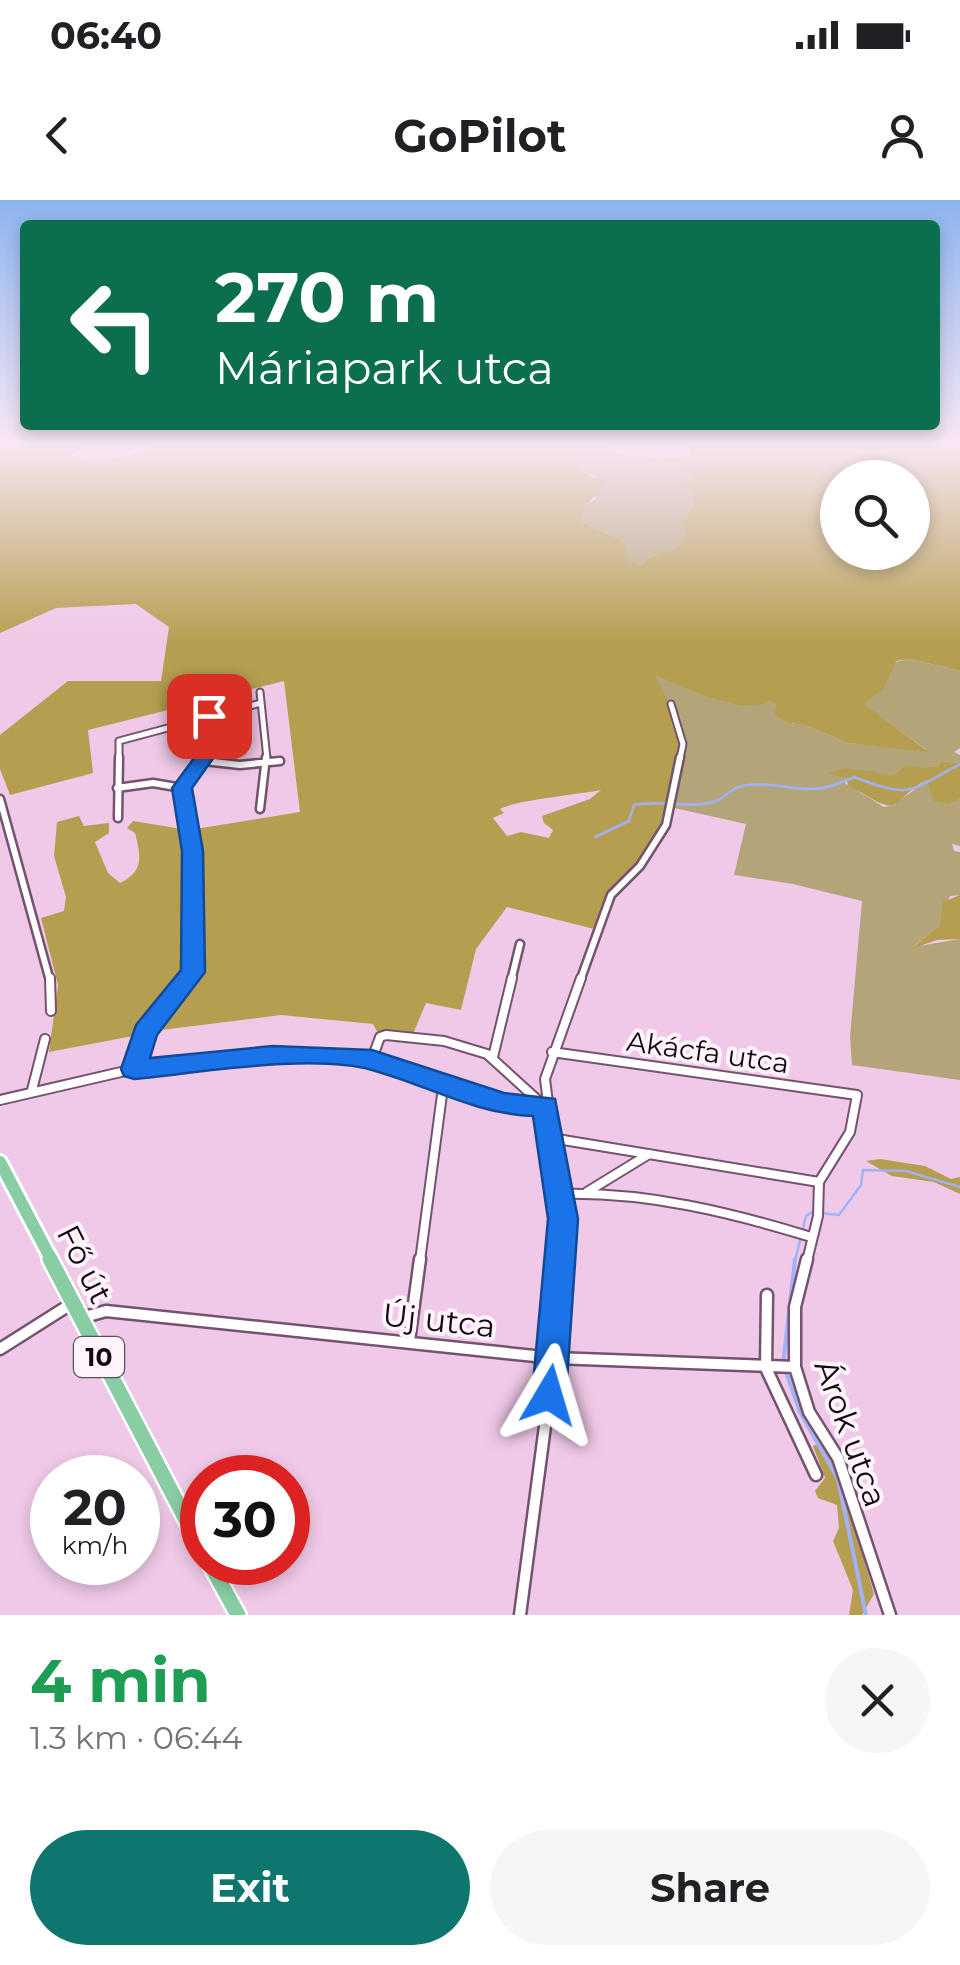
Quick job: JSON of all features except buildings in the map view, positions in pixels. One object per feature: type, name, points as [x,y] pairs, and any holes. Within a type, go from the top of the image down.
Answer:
[{"type":"main road","name":"Fő út","points":[[0,1162],[180,1509]]},
{"type":"main road","points":[[222,1585],[238,1615]]},
{"type":"street","points":[[260,692],[267,762],[260,808]]},
{"type":"street","points":[[118,818],[119,741],[261,703]]},
{"type":"street","points":[[520,1615],[554,1358],[562,1194],[545,1080],[611,896],[640,866],[666,825],[683,752],[682,732],[671,704]]},
{"type":"street","points":[[134,1069],[145,1032],[193,972],[193,851],[182,788],[210,750],[209,716]]},
{"type":"street","points":[[204,761],[240,765],[280,760]]},
{"type":"street","points":[[116,788],[153,784],[182,788]]},
{"type":"street","points":[[0,799],[48,969],[51,1011]]},
{"type":"street","points":[[493,1057],[520,944]]},
{"type":"street","points":[[372,1060],[380,1037],[386,1035],[467,1048],[493,1057],[528,1098],[546,1106]]},
{"type":"street","points":[[32,1090],[45,1038]]},
{"type":"street","name":"Akácfa utca","points":[[552,1052],[856,1095],[850,1132],[818,1182]]},
{"type":"street","points":[[0,1100],[134,1069],[308,1054],[372,1060],[443,1087],[504,1104],[546,1106]]},
{"type":"street","points":[[409,1341],[443,1087]]},
{"type":"street","points":[[551,1138],[818,1182]]},
{"type":"street","points":[[586,1192],[649,1154]]},
{"type":"street","name":"Árok utca","points":[[818,1182],[818,1213],[795,1307],[796,1367],[809,1412],[838,1458],[890,1615]]},
{"type":"street","points":[[562,1194],[586,1192],[695,1208],[810,1236]]},
{"type":"street","points":[[767,1295],[771,1367],[816,1475]]},
{"type":"street","points":[[0,1349],[71,1304]]},
{"type":"street","name":"Új utca","points":[[79,1319],[106,1311],[554,1358],[796,1367]]},
{"type":"shaded area","points":[[0,511],[584,511],[581,522],[623,540],[628,562],[641,565],[648,558],[678,548],[687,532],[683,525],[690,511],[820,511],[820,570],[930,570],[930,511],[960,511],[960,671],[910,659],[896,661],[883,689],[864,704],[929,752],[848,743],[807,726],[785,722],[775,714],[776,705],[768,701],[757,705],[728,702],[655,675],[669,704],[682,748],[664,825],[632,872],[605,902],[594,929],[507,907],[476,949],[461,1010],[426,1003],[410,1041],[380,1037],[373,1024],[281,1015],[145,1032],[190,977],[194,912],[189,830],[300,812],[284,681],[88,730],[93,773],[10,795],[0,769],[0,735],[68,681],[161,681],[169,627],[136,604],[56,608],[0,633]],"holes":[[[601,790],[590,799],[542,816],[553,830],[549,838],[521,832],[507,836],[493,818],[504,813],[500,809],[507,806]]]},
{"type":"shaded area","points":[[584,511],[691,511],[684,525],[688,532],[678,549],[648,558],[641,565],[627,562],[623,540],[581,522]]},
{"type":"shaded area","points":[[910,659],[960,671],[960,748],[954,752],[960,755],[960,763],[941,761],[938,766],[922,769],[905,765],[893,775],[865,772],[841,776],[846,778],[845,783],[884,807],[895,805],[926,780],[935,801],[960,798],[960,846],[952,844],[954,851],[960,852],[960,895],[950,896],[940,925],[913,947],[960,939],[960,1080],[852,1065],[850,1037],[862,901],[734,875],[746,824],[670,807],[654,674],[726,702],[768,701],[776,705],[785,722],[807,726],[848,743],[927,750],[863,704],[895,662]]},
{"type":"shaded area","points":[[941,761],[960,763],[960,798],[949,804],[934,801],[926,780],[891,806],[851,787],[846,778],[826,773],[845,768],[893,775],[905,765],[922,768],[938,766]]},
{"type":"shaded area","points":[[79,816],[84,826],[109,823],[109,833],[95,842],[108,873],[120,883],[133,874],[139,862],[135,833],[127,828],[133,821],[182,829],[186,852],[185,971],[133,1036],[49,1052],[58,985],[41,918],[64,911],[66,897],[54,856],[57,822]]},
{"type":"shaded area","points":[[960,895],[960,939],[937,940],[911,949],[940,925],[943,902]]},
{"type":"shaded area","points":[[880,1159],[925,1166],[951,1179],[960,1177],[960,1194],[934,1182],[892,1176],[866,1161]]},
{"type":"shaded area","points":[[822,1442],[838,1470],[874,1594],[862,1615],[849,1615],[853,1590],[833,1541],[839,1528],[837,1505],[818,1498],[815,1491],[825,1478],[813,1446]]},
{"type":"waterway","points":[[595,837],[629,821],[634,805],[703,804],[741,786],[823,788],[854,777],[888,788],[909,789],[960,764]]},
{"type":"waterway","points":[[795,1261],[806,1216],[812,1212],[839,1215],[861,1185],[863,1170],[906,1171],[960,1187]]},
{"type":"waterway","points":[[783,1365],[795,1259]]},
{"type":"waterway","points":[[786,1372],[800,1412],[838,1479],[866,1615]]},
{"type":"route","points":[[209,716],[210,750],[182,788],[193,851],[193,972],[142,1036],[134,1069],[273,1056],[340,1056],[372,1060],[443,1087],[504,1104],[546,1106],[563,1219],[549,1395]]}]
